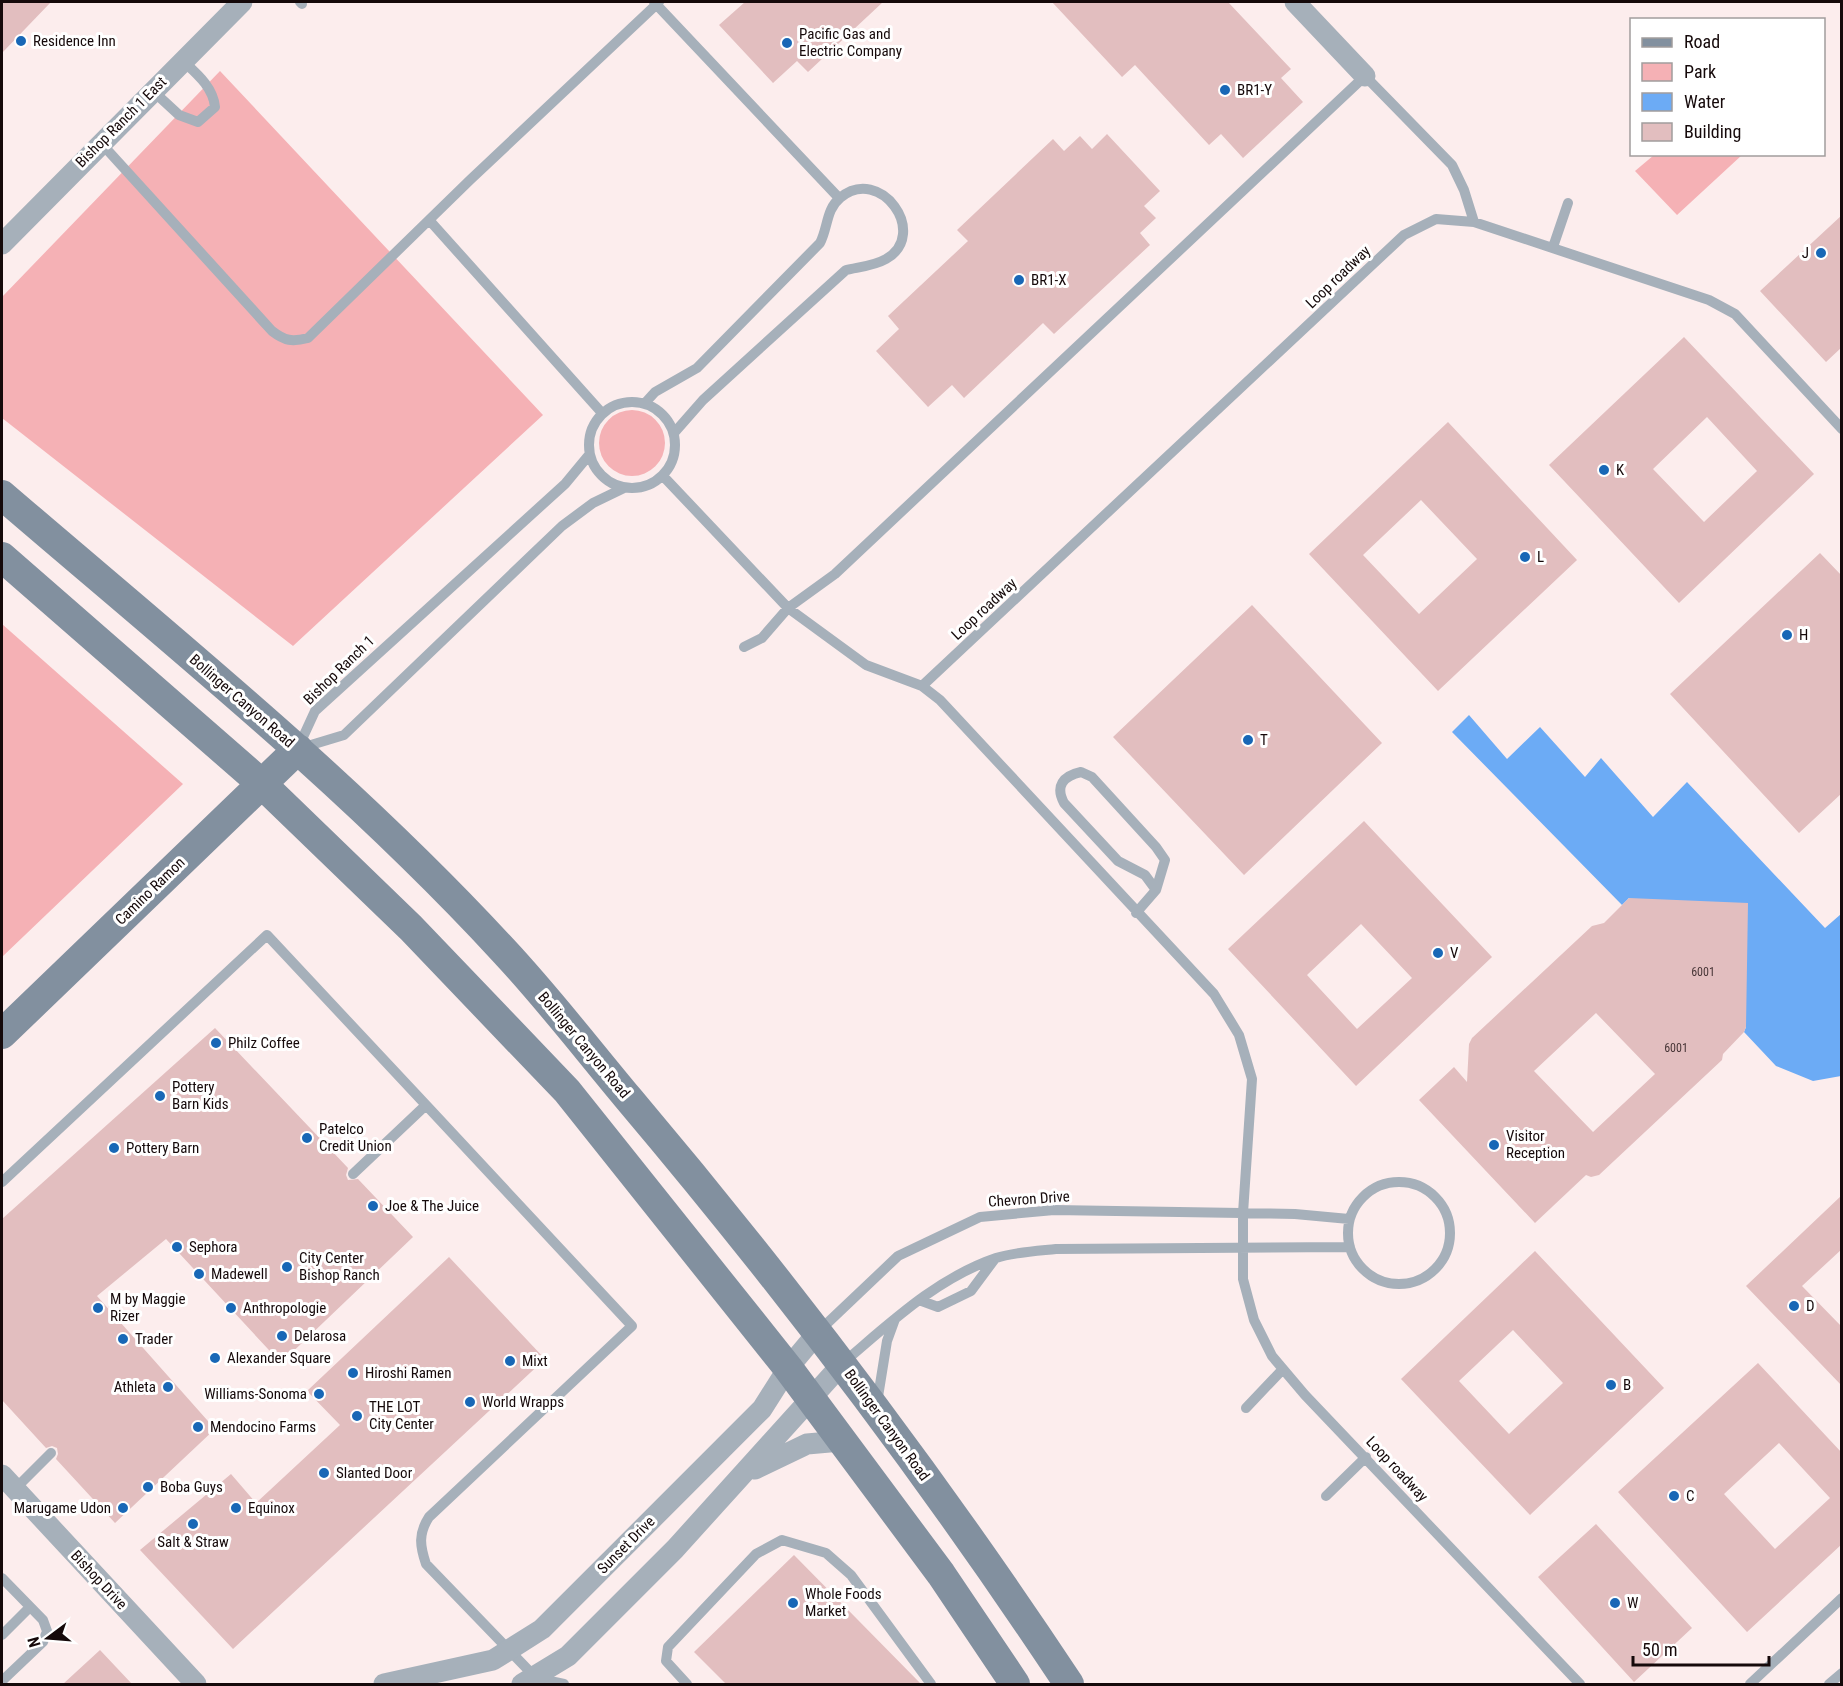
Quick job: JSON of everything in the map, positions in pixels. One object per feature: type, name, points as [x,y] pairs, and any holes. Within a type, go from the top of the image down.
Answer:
[{"type":"main road","name":"Bollinger Canyon Road","points":[[2,495],[298,749],[413,858],[504,950],[666,1142],[819,1331],[1008,1592],[1069,1684]]},
{"type":"main road","points":[[2,557],[262,784],[411,928],[567,1091],[788,1368],[941,1574],[1015,1684]]},
{"type":"main road","name":"Camino Ramon","points":[[2,1034],[298,749]]},
{"type":"street","name":"Bishop Ranch 1 East","points":[[2,244],[242,2]]},
{"type":"street","points":[[1295,2],[1365,76]]},
{"type":"street","name":"Sunset Drive","points":[[384,1684],[474,1666],[509,1651],[542,1629],[762,1409],[788,1368],[819,1331]]},
{"type":"street","points":[[531,1682],[568,1656],[675,1549],[843,1363]]},
{"type":"street","points":[[738,1478],[807,1444],[841,1441]]},
{"type":"street","name":"Bishop Drive","points":[[8,1482],[196,1684]]},
{"type":"lane","points":[[101,143],[272,331],[284,340],[294,342],[308,338],[657,2],[839,198]]},
{"type":"lane","points":[[153,91],[188,120],[198,122],[206,117],[215,107],[214,97],[210,89],[183,60]]},
{"type":"lane","points":[[744,647],[762,638],[788,608],[835,574],[1365,76],[1452,165],[1464,190],[1474,222]]},
{"type":"lane","points":[[645,404],[655,392],[697,368],[820,243],[827,229],[828,217],[839,198],[850,191],[860,190],[887,195],[895,204],[903,226],[901,242],[896,251],[874,264],[846,270],[703,400],[674,433]]},
{"type":"lane","points":[[1553,247],[1568,203]]},
{"type":"lane","name":"Loop roadway","points":[[922,686],[1404,234],[1436,219],[1474,222],[1709,300],[1735,314],[1842,429]]},
{"type":"lane","points":[[430,221],[602,413]]},
{"type":"lane","points":[[298,749],[344,735],[562,526],[593,502],[624,488],[646,486],[663,476],[673,460],[674,433],[660,412],[645,404],[622,402],[602,413],[589,434],[589,455],[595,468],[606,480],[624,488]]},
{"type":"lane","name":"Bishop Ranch 1","points":[[298,749],[315,711],[566,484],[589,455]]},
{"type":"lane","name":"Loop roadway","points":[[663,476],[788,608],[866,665],[922,686],[940,700],[1136,913],[1214,993],[1239,1035],[1252,1079],[1243,1213],[1243,1279],[1254,1320],[1272,1356],[1305,1395],[1580,1684]]},
{"type":"lane","points":[[1136,913],[1156,890],[1165,860],[1156,847],[1092,777],[1081,772],[1064,779],[1060,786],[1060,795],[1064,803],[1118,861],[1145,875],[1156,890]]},
{"type":"lane","points":[[2,1182],[267,935],[632,1326],[429,1517],[421,1529],[420,1546],[426,1564],[509,1651],[531,1682],[564,1684]]},
{"type":"lane","points":[[353,1174],[426,1105]]},
{"type":"lane","points":[[1402,1181],[1418,1185],[1433,1194],[1444,1208],[1450,1232],[1444,1257],[1433,1271],[1419,1280],[1402,1284],[1385,1282],[1369,1275],[1357,1262],[1350,1247],[1349,1219],[1357,1203],[1369,1191],[1384,1183],[1402,1181]]},
{"type":"lane","name":"Chevron Drive","points":[[819,1331],[898,1257],[980,1217],[1054,1210],[1243,1213],[1349,1219]]},
{"type":"lane","points":[[843,1363],[919,1300],[949,1281],[996,1258],[1056,1249],[1350,1247]]},
{"type":"lane","points":[[919,1300],[938,1307],[971,1291],[996,1258]]},
{"type":"lane","points":[[876,1409],[887,1341],[895,1318]]},
{"type":"lane","points":[[1246,1408],[1283,1369]]},
{"type":"lane","points":[[8,1482],[51,1454]]},
{"type":"lane","points":[[1326,1496],[1366,1457]]},
{"type":"lane","points":[[687,1684],[666,1661],[668,1647],[756,1554],[782,1540],[806,1545],[826,1553],[851,1575],[931,1684]]},
{"type":"lane","points":[[2,1578],[42,1620],[47,1631],[43,1642],[2,1681]]},
{"type":"lane","points":[[1750,1684],[1842,1598]]},
{"type":"lane","points":[[2,1635],[30,1607]]},
{"type":"lane","points":[[1829,1684],[1842,1673]]},
{"type":"green space","points":[[220,71],[543,415],[293,646],[2,418],[2,297]]},
{"type":"green space","points":[[1653,156],[1741,156],[1677,215],[1635,171]]},
{"type":"green space","points":[[632,410],[645,413],[655,420],[662,430],[665,443],[662,456],[655,466],[645,473],[632,476],[619,473],[609,466],[602,456],[599,443],[602,430],[609,420],[619,413]]},
{"type":"green space","points":[[2,624],[183,784],[2,957]]},
{"type":"water","points":[[1469,715],[1507,759],[1540,727],[1585,777],[1601,758],[1653,817],[1687,782],[1825,928],[1841,914],[1841,1076],[1813,1081],[1776,1066],[1744,1032],[1746,1027],[1629,898],[1622,905],[1452,732]]},
{"type":"building","name":"Residence Inn","points":[[2,2],[51,2],[2,53]]},
{"type":"building","name":"Pacific Gas and Electric Company","points":[[745,2],[883,2],[808,72],[797,61],[773,83],[719,25]]},
{"type":"building","name":"BR1-Y","points":[[1052,2],[1228,2],[1291,69],[1281,78],[1303,102],[1243,158],[1221,134],[1209,145],[1135,65],[1122,77]]},
{"type":"building","name":"BR1-X","points":[[1107,134],[1160,191],[1144,206],[1156,218],[1140,233],[1150,245],[1054,334],[1043,323],[964,398],[952,385],[928,407],[876,351],[899,329],[888,316],[968,241],[957,230],[1053,139],[1064,151],[1080,136],[1092,149]]},
{"type":"building","name":"J","points":[[1842,215],[1842,347],[1826,362],[1760,291]]},
{"type":"building","name":"K","points":[[1684,337],[1814,474],[1679,603],[1549,465]],"holes":[[[1707,417],[1757,471],[1704,522],[1653,469]]]},
{"type":"building","name":"L","points":[[1448,422],[1577,560],[1438,691],[1309,554]],"holes":[[[1421,500],[1477,559],[1419,614],[1363,555]]]},
{"type":"building","name":"H","points":[[1820,553],[1842,576],[1842,793],[1799,833],[1670,694]]},
{"type":"building","name":"T","points":[[1252,605],[1382,743],[1244,875],[1113,737]]},
{"type":"building","name":"V","points":[[1364,821],[1492,957],[1356,1086],[1228,949]],"holes":[[[1361,924],[1412,978],[1357,1029],[1307,975]]]},
{"type":"building","points":[[1629,898],[1748,903],[1746,1027],[1723,1054],[1722,1060],[1599,1175],[1591,1177],[1586,1175],[1535,1223],[1419,1100],[1454,1067],[1467,1082],[1469,1044],[1472,1038],[1592,926],[1604,923]],"holes":[[[1596,1013],[1655,1074],[1593,1132],[1534,1071]]]},
{"type":"building","name":"City Center Bishop Ranch","points":[[215,1028],[348,1168],[346,1175],[348,1180],[358,1179],[413,1237],[281,1363],[166,1239],[97,1296],[215,1429],[115,1523],[56,1459],[57,1448],[52,1446],[46,1448],[2,1400],[2,1219]]},
{"type":"building","name":"D","points":[[1842,1195],[1842,1249],[1802,1286],[1842,1327],[1842,1386],[1746,1286]]},
{"type":"building","name":"B","points":[[1535,1251],[1664,1388],[1530,1515],[1401,1379]],"holes":[[[1513,1330],[1563,1383],[1509,1434],[1459,1381]]]},
{"type":"building","name":"City Center Bishop Ranch","points":[[449,1257],[545,1359],[233,1649],[140,1550],[231,1474],[256,1503],[340,1425],[307,1391]]},
{"type":"building","name":"C","points":[[1758,1363],[1842,1453],[1842,1544],[1747,1632],[1618,1492]],"holes":[[[1779,1443],[1830,1498],[1775,1549],[1724,1494]]]},
{"type":"building","name":"W","points":[[1596,1524],[1692,1628],[1634,1682],[1538,1577]]},
{"type":"building","name":"Whole Foods Market","points":[[794,1555],[921,1684],[726,1684],[694,1652]]},
{"type":"building","points":[[100,1650],[132,1684],[63,1684]]},
{"type":"place","name":"Residence Inn","points":[[21,41]]},
{"type":"place","name":"Pacific Gas and Electric Company","points":[[787,43]]},
{"type":"place","name":"BR1-Y","points":[[1225,90]]},
{"type":"place","name":"J","points":[[1821,253]]},
{"type":"place","name":"BR1-X","points":[[1019,280]]},
{"type":"place","name":"K","points":[[1604,470]]},
{"type":"place","name":"L","points":[[1525,557]]},
{"type":"place","name":"H","points":[[1787,635]]},
{"type":"place","name":"T","points":[[1248,740]]},
{"type":"place","name":"V","points":[[1438,953]]},
{"type":"place","name":"Philz Coffee","points":[[216,1043]]},
{"type":"place","name":"Pottery Barn Kids","points":[[160,1096]]},
{"type":"place","name":"Patelco Credit Union","points":[[307,1138]]},
{"type":"place","name":"Visitor Reception","points":[[1494,1145]]},
{"type":"place","name":"Pottery Barn","points":[[114,1148]]},
{"type":"place","name":"Joe & The Juice","points":[[373,1206]]},
{"type":"place","name":"Sephora","points":[[177,1247]]},
{"type":"place","name":"City Center Bishop Ranch","points":[[287,1267]]},
{"type":"place","name":"Madewell","points":[[199,1274]]},
{"type":"place","name":"D","points":[[1794,1306]]},
{"type":"place","name":"M by Maggie Rizer","points":[[98,1308]]},
{"type":"place","name":"Anthropologie","points":[[231,1308]]},
{"type":"place","name":"Delarosa","points":[[282,1336]]},
{"type":"place","name":"Trader","points":[[123,1339]]},
{"type":"place","name":"Alexander Square","points":[[215,1358]]},
{"type":"place","name":"Mixt","points":[[510,1361]]},
{"type":"place","name":"Hiroshi Ramen","points":[[353,1373]]},
{"type":"place","name":"B","points":[[1611,1385]]},
{"type":"place","name":"Athleta","points":[[168,1387]]},
{"type":"place","name":"Williams-Sonoma","points":[[319,1394]]},
{"type":"place","name":"World Wrapps","points":[[470,1402]]},
{"type":"place","name":"THE LOT City Center","points":[[357,1416]]},
{"type":"place","name":"Mendocino Farms","points":[[198,1427]]},
{"type":"place","name":"Slanted Door","points":[[324,1473]]},
{"type":"place","name":"Boba Guys","points":[[148,1487]]},
{"type":"place","name":"C","points":[[1674,1496]]},
{"type":"place","name":"Marugame Udon","points":[[123,1508]]},
{"type":"place","name":"Equinox","points":[[236,1508]]},
{"type":"place","name":"Salt & Straw","points":[[193,1524]]},
{"type":"place","name":"Whole Foods Market","points":[[793,1603]]},
{"type":"place","name":"W","points":[[1615,1603]]}]
